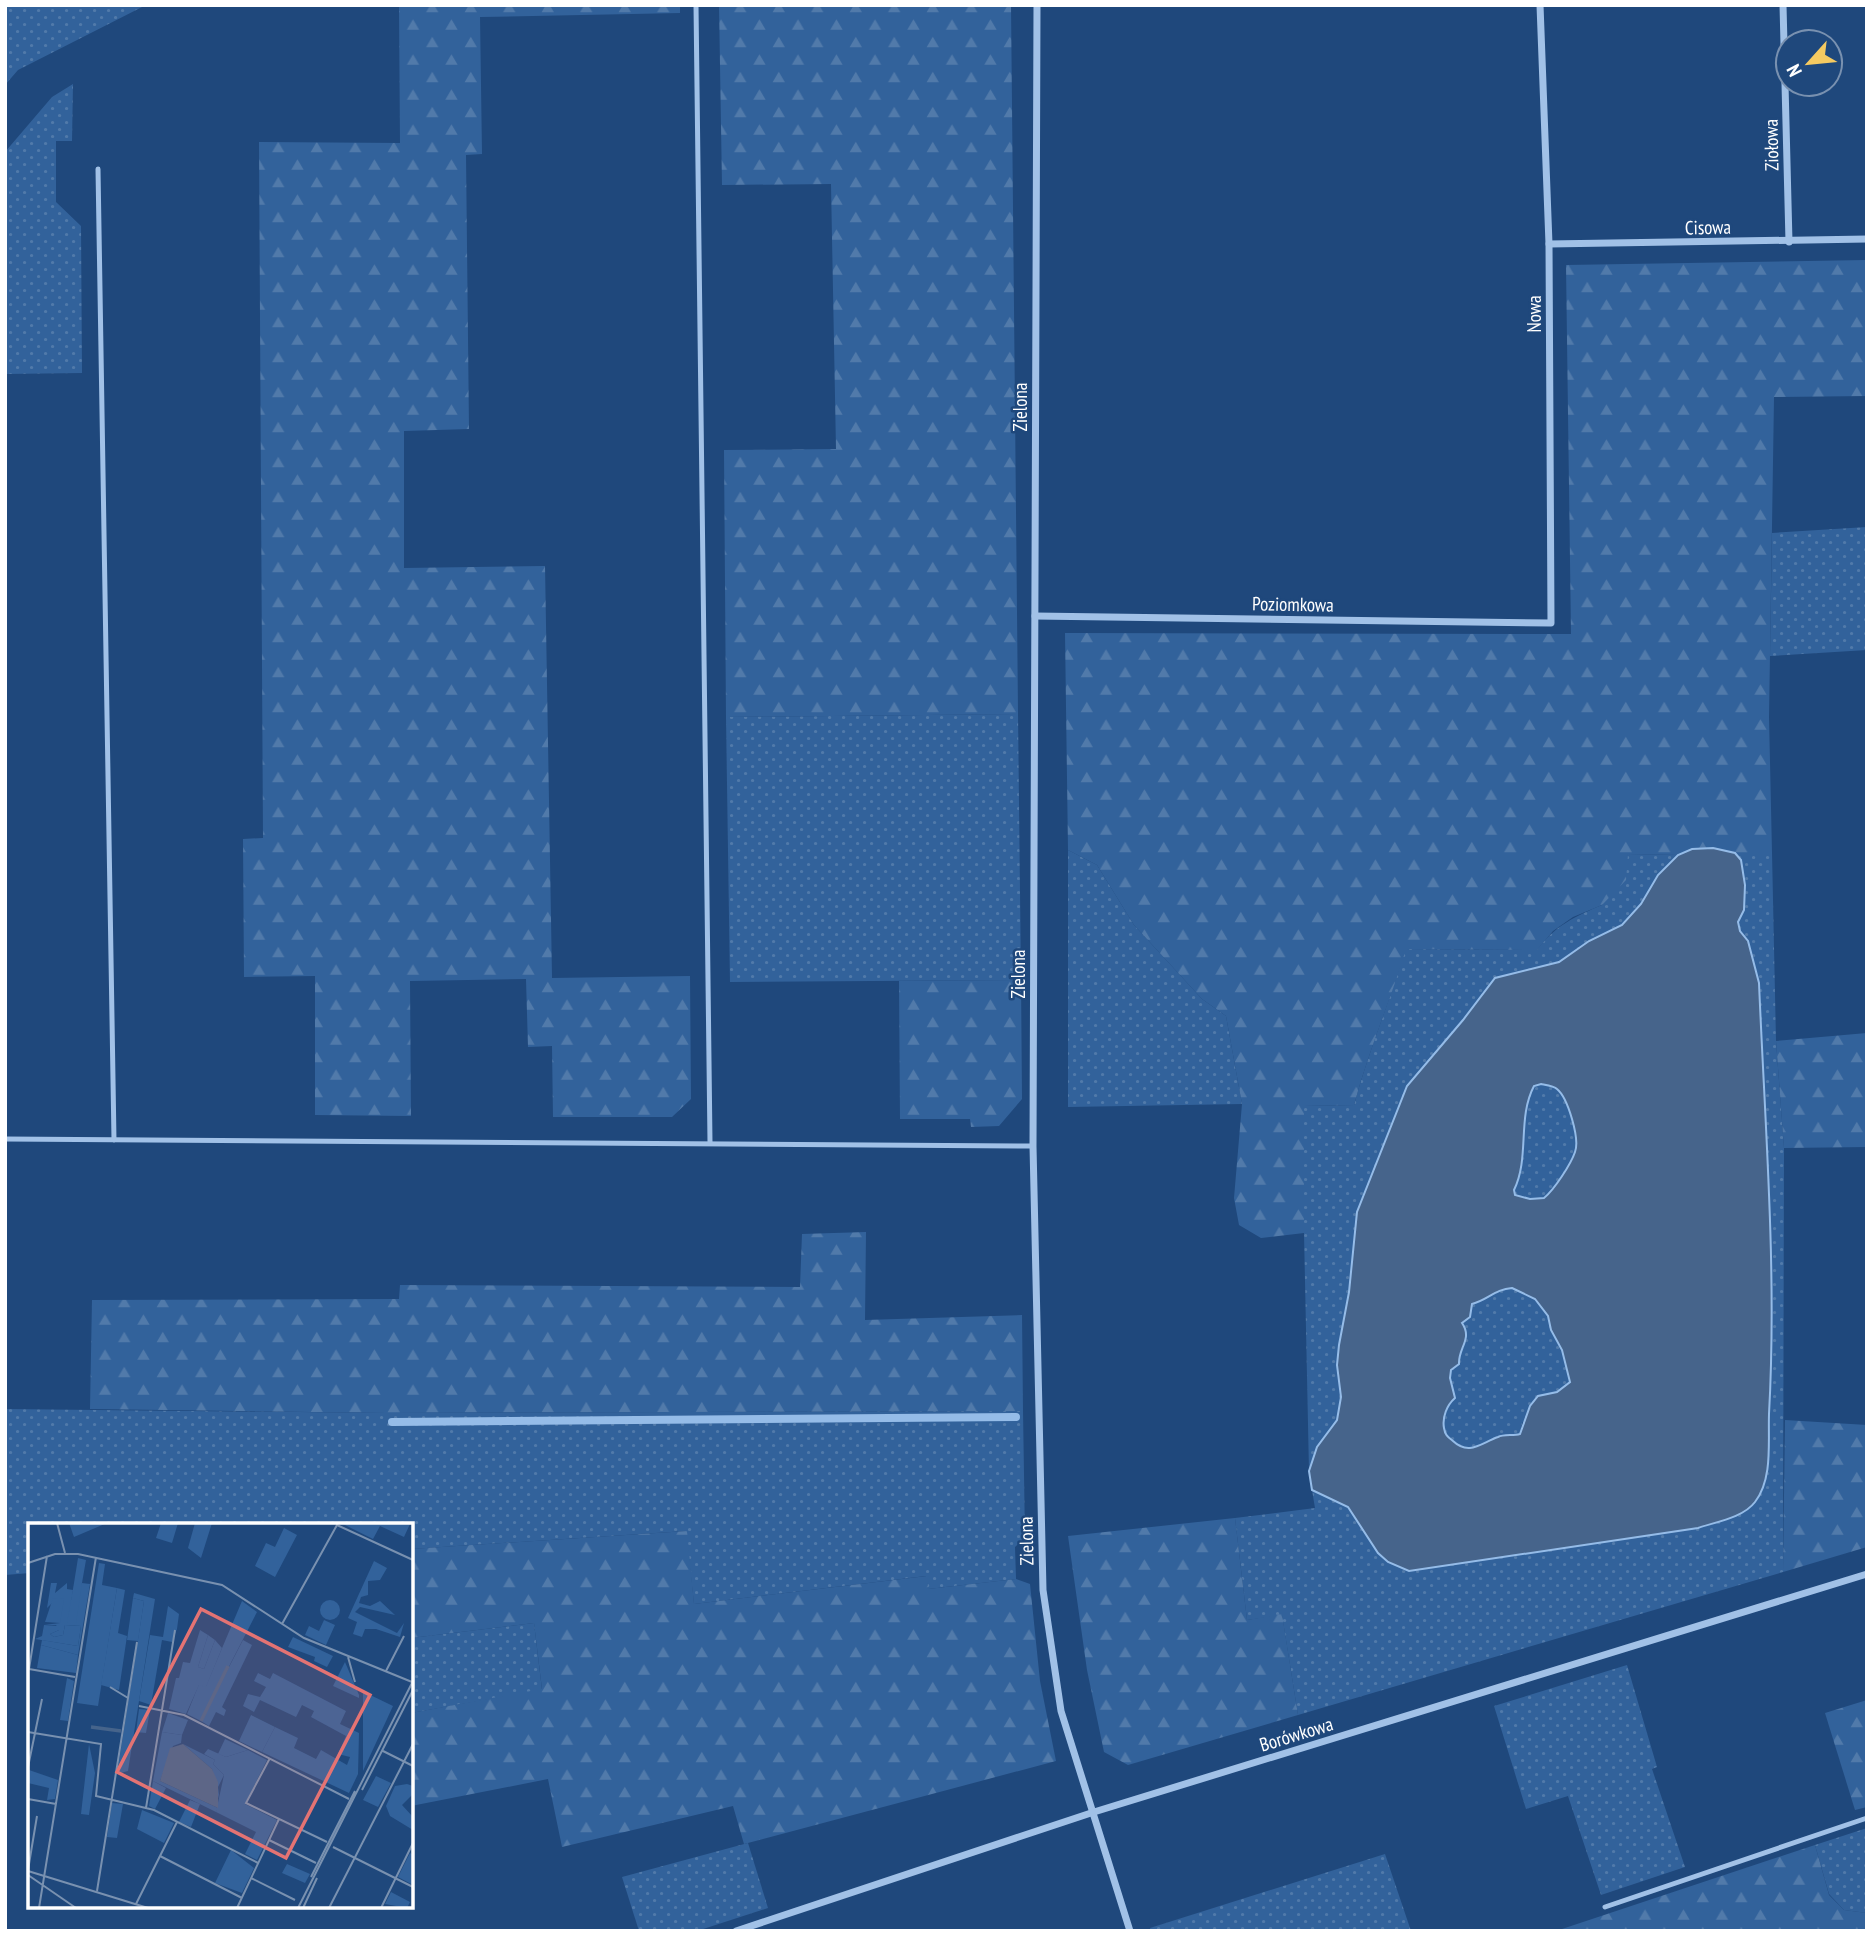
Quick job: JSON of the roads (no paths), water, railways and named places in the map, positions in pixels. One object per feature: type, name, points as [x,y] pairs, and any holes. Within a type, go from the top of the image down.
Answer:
[{"type":"street","name":"Zielona","points":[[1037,5],[1033,1146],[1043,1590],[1061,1711],[1130,1931]]},
{"type":"street","name":"Nowa","points":[[1540,5],[1549,244],[1552,623]]},
{"type":"street","name":"Ziołowa","points":[[1783,5],[1788,242]]},
{"type":"street","name":"Cisowa","points":[[1549,244],[1867,239]]},
{"type":"street","name":"Poziomkowa","points":[[1035,616],[1552,623]]},
{"type":"street","name":"Borówkowa","points":[[736,1931],[1094,1812],[1867,1574]]},
{"type":"lane","points":[[696,5],[710,1142]]},
{"type":"lane","points":[[98,169],[114,1140]]},
{"type":"lane","points":[[5,1139],[1033,1146]]},
{"type":"lane","points":[[1605,1907],[1867,1818]]},
{"type":"waterway","points":[[392,1422],[1016,1417]]}]
